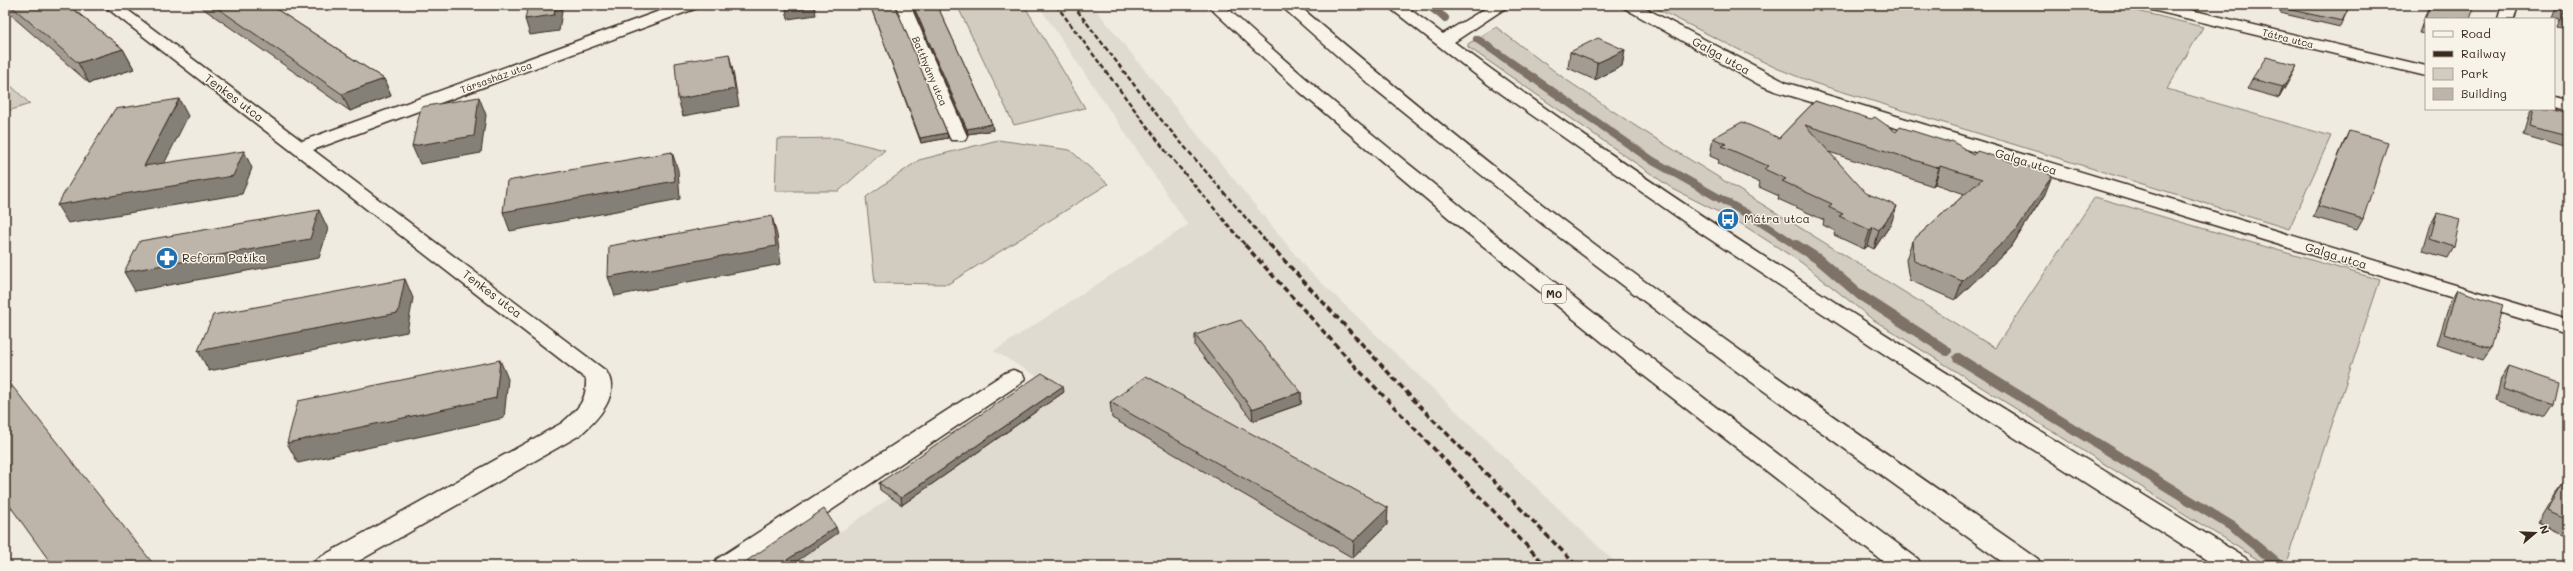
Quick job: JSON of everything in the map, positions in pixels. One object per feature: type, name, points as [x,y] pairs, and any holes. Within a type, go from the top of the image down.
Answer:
[{"type":"main road","name":"Tenkes utca","points":[[111,5],[598,376],[600,393],[592,410],[571,429],[327,566]]},
{"type":"main road","name":"Társasház utca","points":[[300,148],[691,5]]},
{"type":"main road","name":"Batthyány utca","points":[[902,5],[958,136]]},
{"type":"main road","name":"M0","points":[[1215,5],[1287,72],[1498,250],[1660,377],[1908,566]]},
{"type":"main road","points":[[1288,5],[1453,143],[1567,234],[1686,324],[2028,566]]},
{"type":"main road","points":[[1394,5],[1442,42],[1711,230],[1925,369],[2237,566]]},
{"type":"main road","points":[[1442,42],[1502,5]]},
{"type":"main road","name":"Galga utca","points":[[1627,5],[1764,80],[1781,87],[2568,326]]},
{"type":"main road","name":"Tátra utca","points":[[2150,5],[2425,72]]},
{"type":"main road","points":[[2216,21],[2227,5]]},
{"type":"main road","points":[[2506,18],[2510,5]]},
{"type":"main road","points":[[2555,103],[2568,106]]},
{"type":"main road","points":[[727,566],[1013,378]]},
{"type":"shaded area","points":[[1038,5],[1092,5],[1306,268],[1619,566],[790,566],[891,497],[1064,392],[994,351],[1188,225]]},
{"type":"green space","points":[[957,5],[1024,5],[1085,108],[1014,125]]},
{"type":"green space","points":[[1649,5],[2113,5],[2203,27],[2167,89],[2331,136],[2289,229],[1814,83],[1776,68]]},
{"type":"green space","points":[[1496,27],[1565,79],[1637,127],[1995,348],[2095,197],[2380,280],[2285,566],[2268,566],[1872,319],[1802,263],[1740,223],[1673,189],[1468,47],[1468,44]]},
{"type":"green space","points":[[5,80],[30,104],[5,112]]},
{"type":"green space","points":[[836,138],[885,150],[839,191],[775,191],[777,139]]},
{"type":"green space","points":[[998,140],[1070,150],[1108,184],[948,284],[875,283],[866,197],[919,160]]},
{"type":"building","points":[[10,5],[68,5],[123,49],[78,63]]},
{"type":"building","points":[[213,5],[270,5],[384,79],[342,94]]},
{"type":"building","points":[[528,5],[556,5],[554,15],[525,19]]},
{"type":"building","points":[[870,5],[895,5],[947,133],[920,138]]},
{"type":"building","points":[[913,5],[937,5],[992,124],[967,129]]},
{"type":"building","points":[[2283,5],[2350,5],[2342,21],[2282,8]]},
{"type":"building","points":[[2430,5],[2475,5],[2470,18],[2425,18]]},
{"type":"building","points":[[2560,5],[2568,5],[2568,19],[2563,18],[2566,10],[2558,9]]},
{"type":"building","points":[[2425,19],[2425,29],[2422,28]]},
{"type":"building","points":[[1598,38],[1625,50],[1597,63],[1570,52]]},
{"type":"building","points":[[729,54],[735,89],[678,99],[675,63]]},
{"type":"building","points":[[2266,57],[2297,65],[2283,87],[2252,79]]},
{"type":"building","points":[[479,97],[474,136],[412,146],[421,107]]},
{"type":"building","points":[[179,99],[144,166],[244,151],[233,176],[57,205],[115,109]]},
{"type":"building","points":[[1815,101],[1871,119],[1875,117],[1896,132],[1900,127],[1948,142],[1952,141],[1974,155],[1977,151],[2029,167],[2034,166],[2052,176],[2017,229],[1962,281],[1914,261],[1912,241],[1982,179],[1940,166],[1939,168],[1805,125],[1866,193],[1897,206],[1879,230],[1873,227],[1870,230],[1839,216],[1843,214],[1828,207],[1832,204],[1782,181],[1786,179],[1764,169],[1768,166],[1722,146],[1726,144],[1713,138],[1742,122],[1779,138]]},
{"type":"building","points":[[2533,110],[2554,110],[2568,114],[2568,136],[2529,126]]},
{"type":"building","points":[[2349,131],[2388,142],[2363,219],[2318,206]]},
{"type":"building","points":[[672,152],[675,181],[503,212],[507,181]]},
{"type":"building","points":[[319,210],[310,239],[124,272],[140,241]]},
{"type":"building","points":[[2437,213],[2460,219],[2454,247],[2430,239]]},
{"type":"building","points":[[772,216],[776,246],[608,277],[609,246]]},
{"type":"building","points":[[405,279],[398,313],[198,351],[213,315]]},
{"type":"building","points":[[2457,290],[2503,305],[2491,349],[2444,333]]},
{"type":"building","points":[[1241,320],[1301,392],[1252,409],[1195,335]]},
{"type":"building","points":[[500,360],[496,398],[287,443],[298,401]]},
{"type":"building","points":[[2509,366],[2559,383],[2554,406],[2503,388]]},
{"type":"building","points":[[1042,373],[1063,386],[901,498],[879,483]]},
{"type":"building","points":[[1146,376],[1388,508],[1354,541],[1110,402]]},
{"type":"building","points":[[5,377],[155,566],[53,566],[5,499]]},
{"type":"building","points":[[2563,484],[2568,486],[2568,520],[2547,511]]},
{"type":"building","points":[[824,509],[836,527],[778,566],[739,566]]},
{"type":"building","points":[[889,563],[893,566],[886,566]]},
{"type":"waterway","points":[[1428,5],[1445,18]]},
{"type":"waterway","points":[[1477,39],[1653,161],[1751,216],[1797,246]]},
{"type":"waterway","points":[[1796,245],[1818,259],[1860,295],[1947,351]]},
{"type":"waterway","points":[[1958,358],[2233,527],[2280,566]]},
{"type":"railway","points":[[1056,5],[1168,154],[1246,246]]},
{"type":"railway","points":[[1073,5],[1158,116],[1270,246]]},
{"type":"railway","points":[[1245,245],[1353,364],[1546,566]]},
{"type":"railway","points":[[1270,245],[1411,397],[1577,566]]},
{"type":"place","name":"Mátra utca","points":[[1728,219]]},
{"type":"place","name":"Reform Patika","points":[[167,258]]}]
